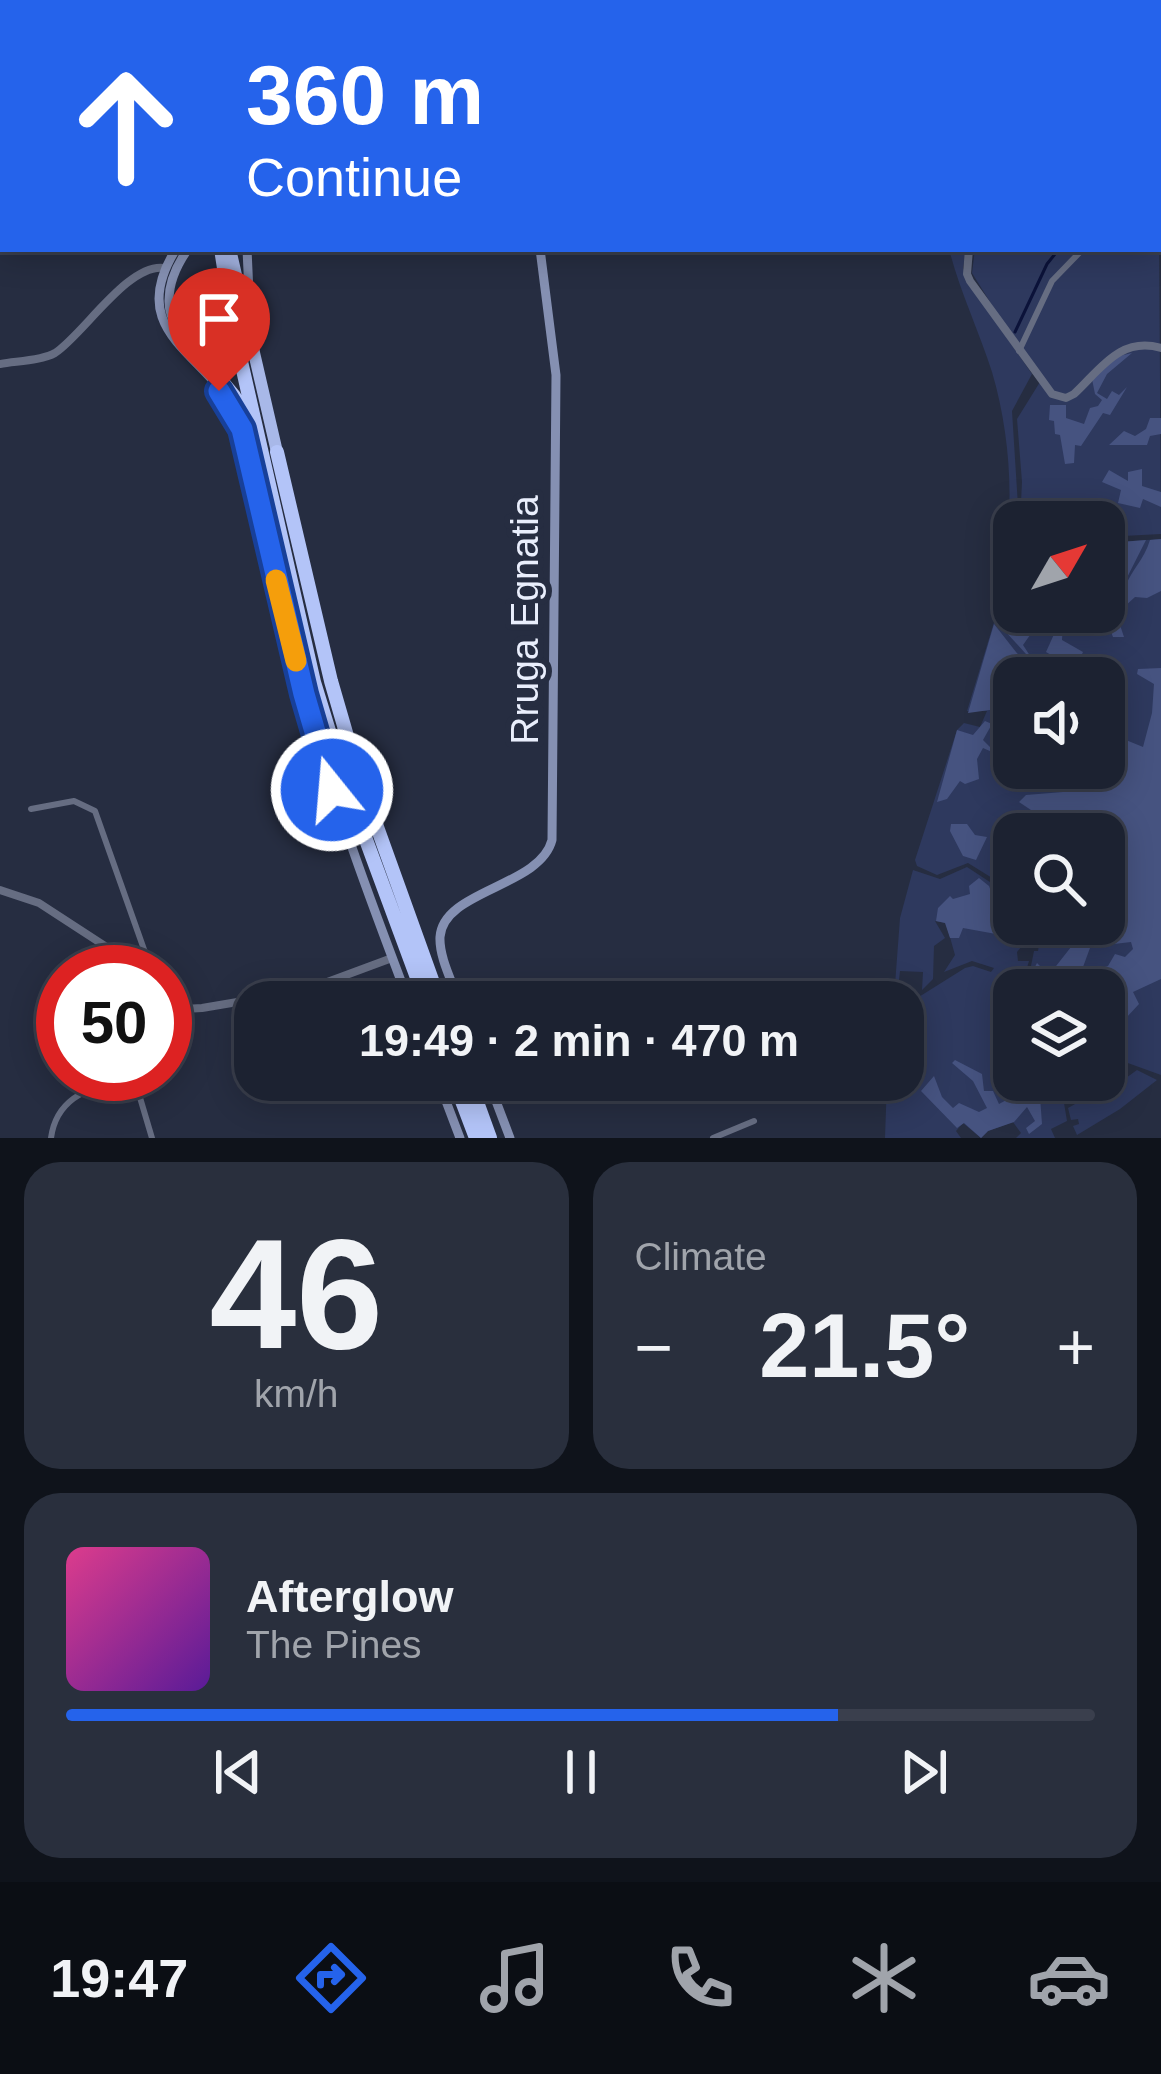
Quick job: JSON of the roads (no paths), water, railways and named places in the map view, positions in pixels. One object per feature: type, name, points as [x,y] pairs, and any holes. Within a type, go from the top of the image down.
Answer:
[{"type":"highway","points":[[220,252],[256,435],[314,682],[345,783],[417,981]]},
{"type":"highway","points":[[231,252],[347,737],[433,981]]},
{"type":"highway","points":[[180,331],[256,435]]},
{"type":"highway","points":[[462,1101],[476,1138]]},
{"type":"highway","points":[[477,1101],[490,1138]]},
{"type":"main road","points":[[174,252],[157,293],[163,323],[242,417],[321,755],[401,981]]},
{"type":"main road","points":[[186,252],[167,290],[180,331],[209,341],[224,329],[230,313]]},
{"type":"main road","points":[[247,252],[250,333]]},
{"type":"main road","name":"Rruga Egnatia","points":[[452,981],[440,934],[457,910],[538,863],[552,840],[556,375],[540,252]]},
{"type":"main road","points":[[446,1101],[460,1138]]},
{"type":"main road","points":[[496,1101],[510,1138]]},
{"type":"street","points":[[969,252],[967,274],[1052,394],[1066,398],[1109,357],[1142,345],[1161,348]]},
{"type":"street","points":[[1019,351],[1052,281],[1080,252]]},
{"type":"street","points":[[0,364],[53,354],[90,316],[150,268],[164,268]]},
{"type":"street","points":[[32,809],[74,801],[95,811],[140,945]]},
{"type":"street","points":[[0,890],[39,903],[106,945]]},
{"type":"street","points":[[192,1009],[303,991],[392,958]]},
{"type":"street","points":[[51,1138],[58,1111],[67,1101]]},
{"type":"street","points":[[140,1101],[152,1138]]},
{"type":"street","points":[[712,1138],[754,1120]]},
{"type":"waterway","points":[[1015,332],[1057,252]]}]
